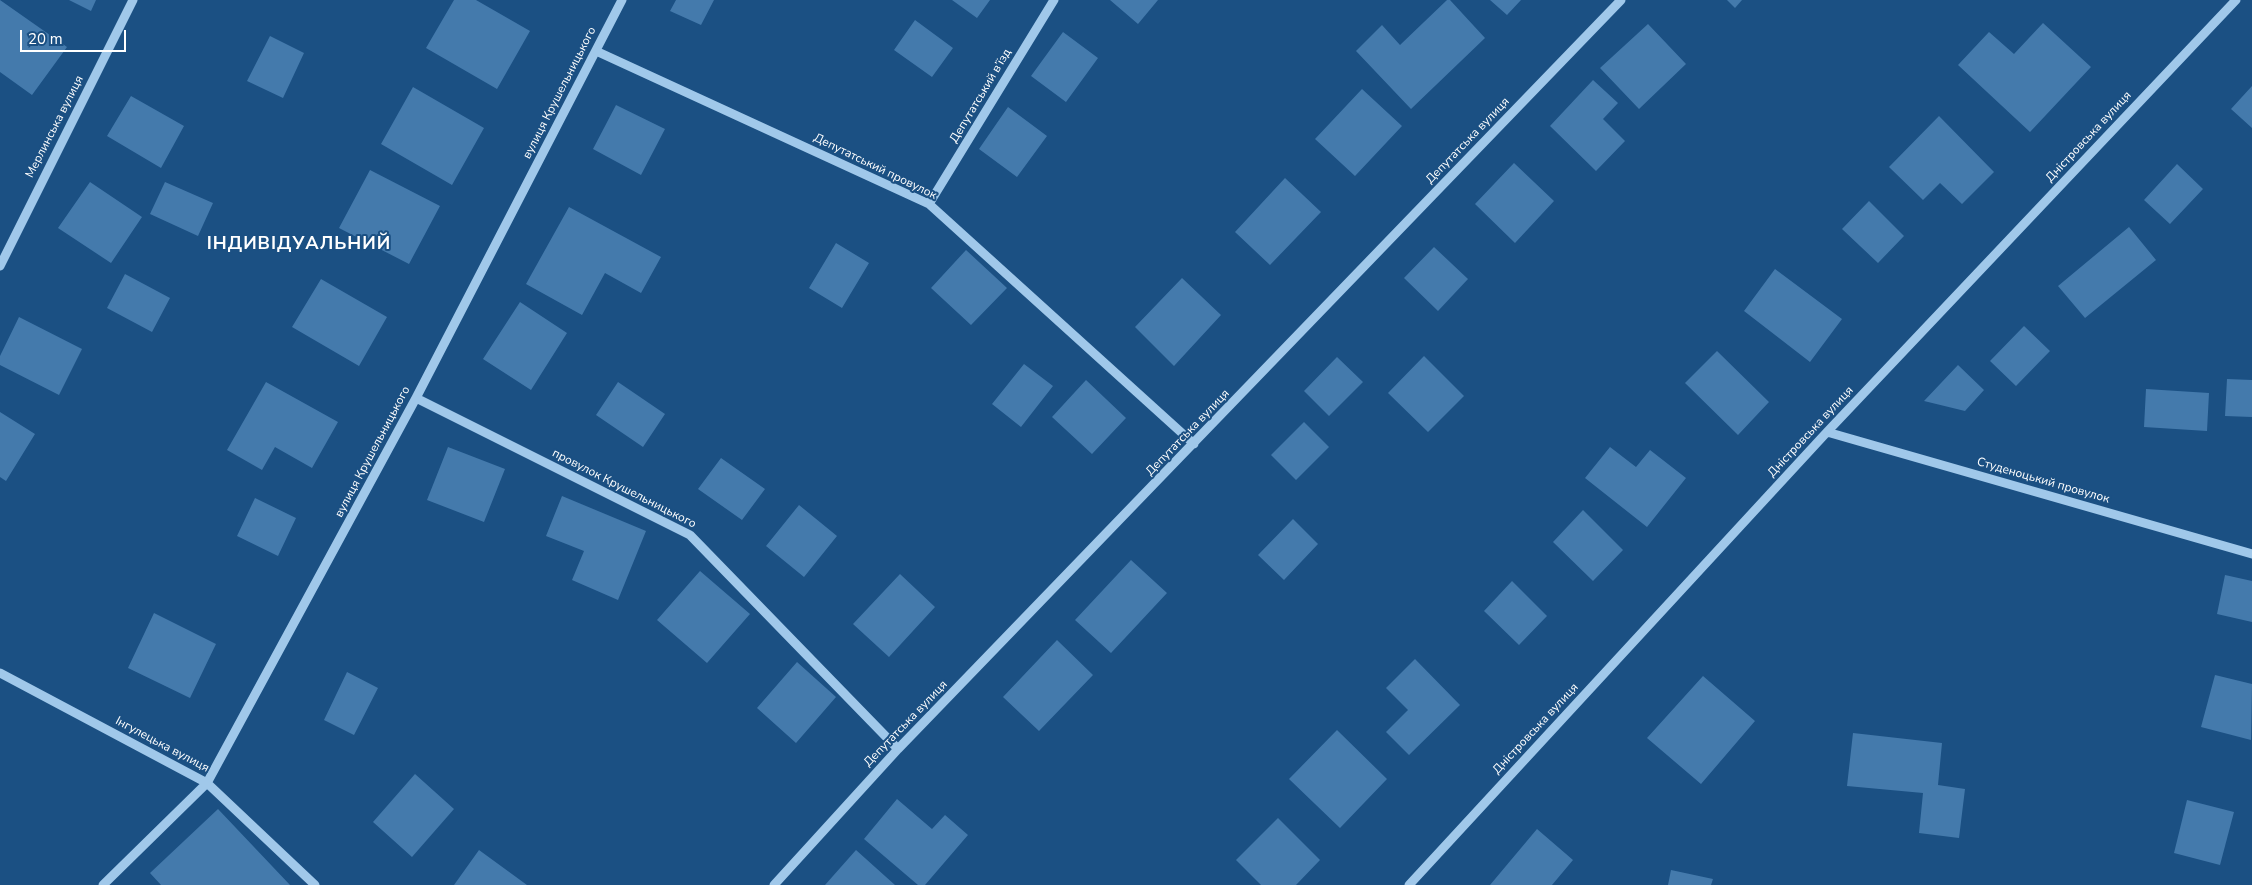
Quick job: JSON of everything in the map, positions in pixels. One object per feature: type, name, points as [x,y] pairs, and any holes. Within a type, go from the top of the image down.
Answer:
[{"type":"street","name":"Мерлинська вулиця","points":[[0,266],[133,0]]},
{"type":"street","name":"вулиця Крушельницького","points":[[104,885],[207,783],[416,398],[622,0]]},
{"type":"street","name":"Депутатський в’їзд","points":[[929,204],[1054,0]]},
{"type":"street","name":"Депутатська вулиця","points":[[774,885],[898,748],[1194,444],[1621,0]]},
{"type":"street","name":"Дністровська вулиця","points":[[1409,885],[1827,432],[2236,0]]},
{"type":"street","name":"Депутатський провулок","points":[[596,51],[929,204],[1194,444]]},
{"type":"street","name":"провулок Крушельницького","points":[[416,398],[690,535],[898,748]]},
{"type":"street","name":"Студеноцький провулок","points":[[1827,432],[2252,554]]},
{"type":"street","name":"Інгулецька вулиця","points":[[0,673],[207,783],[315,885]]},
{"type":"building","points":[[0,0],[67,47],[32,95],[0,72]]},
{"type":"building","points":[[69,0],[96,0],[91,11]]},
{"type":"building","points":[[454,0],[476,0],[530,31],[497,89],[426,48]]},
{"type":"building","points":[[676,0],[714,0],[701,25],[670,11]]},
{"type":"building","points":[[952,0],[990,0],[977,18]]},
{"type":"building","points":[[1110,0],[1158,0],[1138,24]]},
{"type":"building","points":[[1447,0],[1450,0],[1485,38],[1411,109],[1356,51],[1382,25],[1400,45]]},
{"type":"building","points":[[1490,0],[1521,0],[1507,15]]},
{"type":"building","points":[[1727,0],[1742,0],[1735,8]]},
{"type":"building","points":[[915,20],[953,48],[932,77],[894,50]]},
{"type":"building","points":[[2043,23],[2091,67],[2030,132],[1958,65],[1989,32],[2014,54]]},
{"type":"building","points":[[1648,24],[1686,64],[1639,109],[1600,68]]},
{"type":"building","points":[[1063,32],[1098,58],[1066,102],[1031,76]]},
{"type":"building","points":[[270,36],[304,53],[283,98],[247,81]]},
{"type":"building","points":[[1593,80],[1618,103],[1603,119],[1625,141],[1596,171],[1550,126]]},
{"type":"building","points":[[2252,86],[2252,128],[2231,109]]},
{"type":"building","points":[[413,87],[484,128],[452,185],[381,144]]},
{"type":"building","points":[[1362,89],[1402,126],[1355,176],[1315,139]]},
{"type":"building","points":[[131,96],[184,126],[161,168],[107,136]]},
{"type":"building","points":[[616,105],[665,129],[641,175],[593,149]]},
{"type":"building","points":[[1008,107],[1047,136],[1017,177],[979,149]]},
{"type":"building","points":[[1939,116],[1994,172],[1962,204],[1940,183],[1923,200],[1889,167]]},
{"type":"building","points":[[1514,163],[1554,201],[1515,243],[1475,204]]},
{"type":"building","points":[[2177,164],[2203,189],[2170,224],[2144,200]]},
{"type":"building","points":[[370,170],[440,206],[409,264],[339,228]]},
{"type":"building","points":[[1285,178],[1321,212],[1270,265],[1235,232]]},
{"type":"building","points":[[90,182],[142,217],[111,263],[58,228]]},
{"type":"building","points":[[165,182],[213,203],[198,236],[150,214]]},
{"type":"building","points":[[1869,201],[1904,236],[1878,263],[1842,229]]},
{"type":"building","points":[[569,207],[661,257],[641,293],[605,273],[582,315],[526,284]]},
{"type":"building","points":[[2129,227],[2156,260],[2085,318],[2058,286]]},
{"type":"building","points":[[836,243],[869,263],[842,308],[809,288]]},
{"type":"building","points":[[1434,247],[1468,279],[1438,311],[1404,278]]},
{"type":"building","points":[[966,250],[1007,288],[971,325],[931,288]]},
{"type":"building","points":[[1775,269],[1842,319],[1810,362],[1744,311]]},
{"type":"building","points":[[125,274],[170,298],[152,332],[107,308]]},
{"type":"building","points":[[1182,278],[1221,315],[1174,366],[1135,327]]},
{"type":"building","points":[[321,279],[387,317],[359,366],[292,327]]},
{"type":"building","points":[[520,302],[567,333],[531,390],[483,359]]},
{"type":"building","points":[[19,317],[82,349],[59,395],[0,365],[0,356]]},
{"type":"building","points":[[2024,326],[2050,351],[2016,386],[1990,361]]},
{"type":"building","points":[[1717,351],[1769,402],[1738,435],[1685,383]]},
{"type":"building","points":[[1424,356],[1464,396],[1428,432],[1388,393]]},
{"type":"building","points":[[1337,357],[1363,382],[1329,416],[1304,391]]},
{"type":"building","points":[[1024,364],[1053,386],[1021,427],[992,404]]},
{"type":"building","points":[[1958,365],[1984,390],[1965,411],[1924,401]]},
{"type":"building","points":[[2227,379],[2252,380],[2252,417],[2225,416]]},
{"type":"building","points":[[1086,380],[1126,418],[1092,454],[1052,417]]},
{"type":"building","points":[[266,382],[338,422],[312,468],[275,447],[262,470],[227,450]]},
{"type":"building","points":[[618,382],[665,414],[643,447],[596,415]]},
{"type":"building","points":[[2146,389],[2209,393],[2207,431],[2144,427]]},
{"type":"building","points":[[0,412],[35,434],[6,481],[0,477]]},
{"type":"building","points":[[1304,422],[1329,447],[1296,480],[1271,455]]},
{"type":"building","points":[[448,447],[505,469],[484,522],[427,500]]},
{"type":"building","points":[[1610,447],[1636,467],[1650,450],[1686,478],[1647,527],[1585,478]]},
{"type":"building","points":[[721,458],[765,489],[742,520],[698,489]]},
{"type":"building","points":[[562,496],[646,531],[618,600],[572,580],[584,551],[546,536]]},
{"type":"building","points":[[255,498],[296,518],[278,556],[237,536]]},
{"type":"building","points":[[799,505],[837,536],[804,577],[766,546]]},
{"type":"building","points":[[1583,510],[1623,550],[1593,581],[1553,542]]},
{"type":"building","points":[[1293,519],[1318,544],[1284,580],[1258,555]]},
{"type":"building","points":[[1131,560],[1167,593],[1111,653],[1075,620]]},
{"type":"building","points":[[700,571],[750,614],[707,663],[657,620]]},
{"type":"building","points":[[900,574],[935,607],[889,657],[853,624]]},
{"type":"building","points":[[2225,575],[2252,581],[2252,622],[2217,614]]},
{"type":"building","points":[[1512,581],[1547,616],[1519,645],[1484,611]]},
{"type":"building","points":[[154,613],[216,644],[190,698],[128,668]]},
{"type":"building","points":[[1057,640],[1093,675],[1039,731],[1003,697]]},
{"type":"building","points":[[1415,659],[1460,705],[1409,755],[1386,732],[1408,710],[1386,688]]},
{"type":"building","points":[[797,662],[836,697],[796,743],[757,708]]},
{"type":"building","points":[[347,672],[378,688],[354,735],[324,720]]},
{"type":"building","points":[[2215,675],[2252,684],[2251,740],[2201,727]]},
{"type":"building","points":[[1703,676],[1755,721],[1701,784],[1647,738]]},
{"type":"building","points":[[1337,730],[1387,779],[1340,828],[1289,779]]},
{"type":"building","points":[[1853,733],[1942,743],[1938,785],[1965,789],[1959,838],[1919,833],[1923,793],[1847,786]]},
{"type":"building","points":[[415,774],[454,809],[412,857],[373,822]]},
{"type":"building","points":[[897,799],[932,829],[945,815],[968,835],[925,885],[918,885],[864,839]]},
{"type":"building","points":[[2187,800],[2234,812],[2220,865],[2174,853]]},
{"type":"building","points":[[218,809],[290,885],[161,885],[150,873]]},
{"type":"building","points":[[1278,818],[1320,860],[1296,885],[1261,885],[1236,860]]},
{"type":"building","points":[[1537,829],[1573,860],[1552,885],[1490,885]]},
{"type":"building","points":[[479,850],[527,885],[454,885]]},
{"type":"building","points":[[856,850],[895,885],[825,885]]},
{"type":"building","points":[[1671,870],[1713,879],[1711,885],[1668,885]]},
{"type":"district","name":"ІНДИВІДУАЛЬНИЙ","points":[[299,245]]}]
